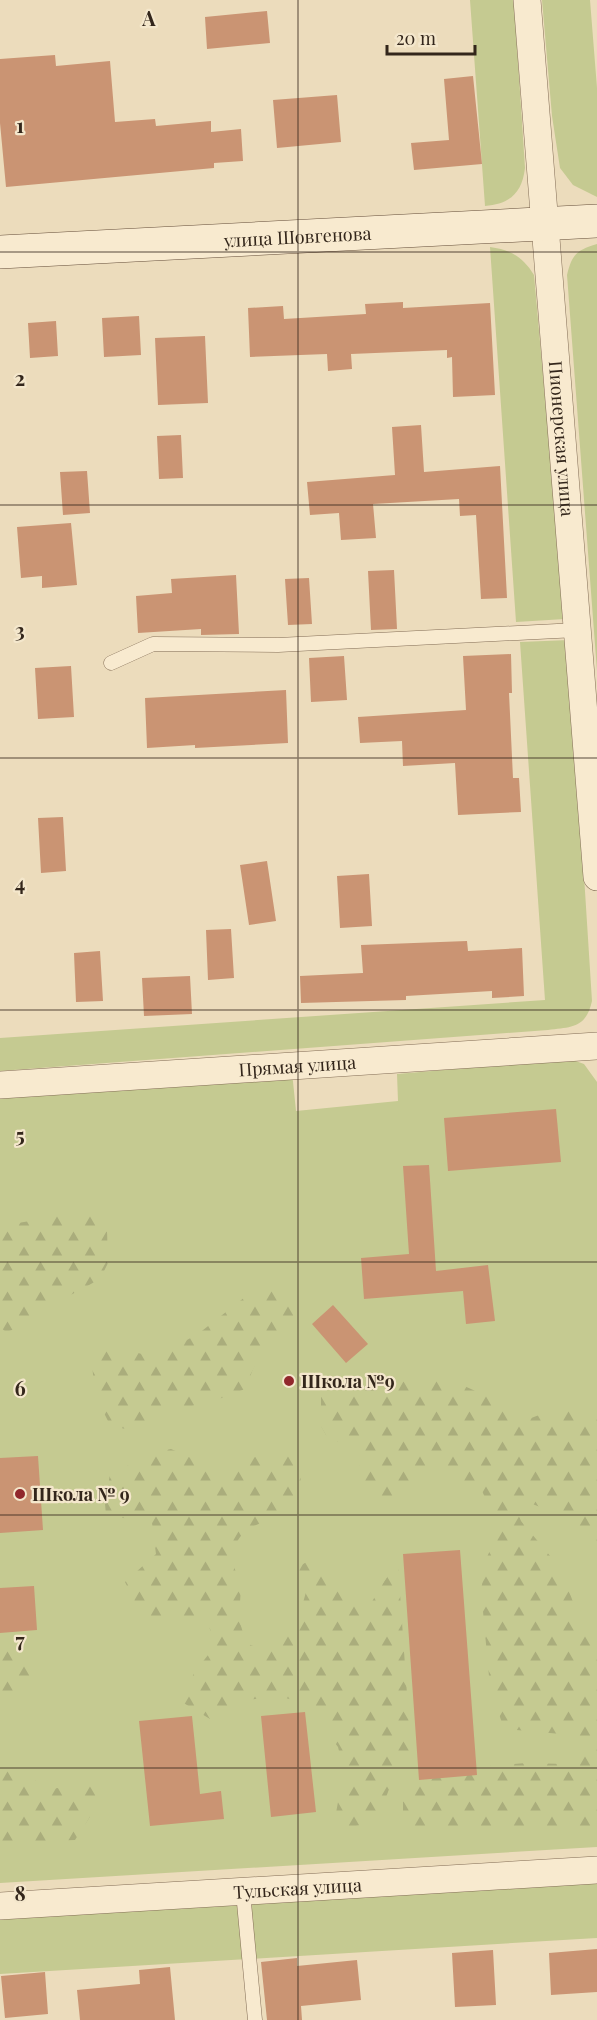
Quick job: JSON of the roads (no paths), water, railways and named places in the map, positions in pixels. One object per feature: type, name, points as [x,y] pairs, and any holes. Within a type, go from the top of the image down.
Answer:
[{"type":"main road","name":"улица Шовгенова","points":[[0,252],[597,221]]},
{"type":"street","name":"Пионерская улица","points":[[527,0],[597,877]]},
{"type":"street","name":"Прямая улица","points":[[0,1085],[597,1046]]},
{"type":"street","name":"Тульская улица","points":[[0,1906],[597,1870]]},
{"type":"lane","points":[[111,663],[153,644],[278,645],[577,630]]},
{"type":"lane","points":[[243,1892],[255,2020]]},
{"type":"place","name":"Школа №9","points":[[289,1381]]},
{"type":"place","name":"Школа № 9","points":[[20,1494]]}]
